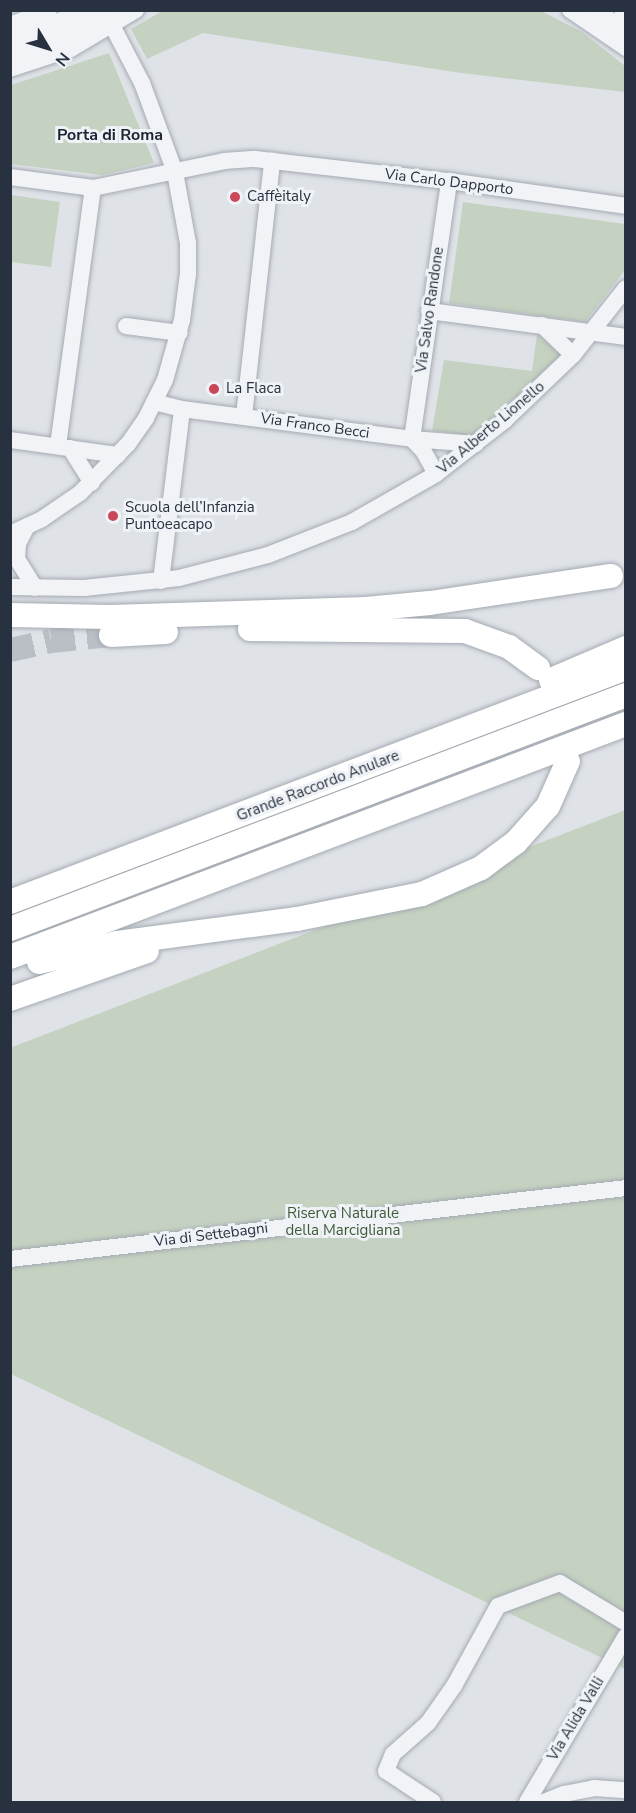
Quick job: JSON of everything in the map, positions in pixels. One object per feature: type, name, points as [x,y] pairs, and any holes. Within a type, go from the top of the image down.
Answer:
[{"type":"highway","points":[[10,615],[120,617],[366,609],[430,603],[618,574]]},
{"type":"highway","points":[[111,635],[350,623],[430,614],[500,604],[618,574]]},
{"type":"highway","points":[[250,629],[465,631],[509,646],[538,668]]},
{"type":"highway","points":[[266,806],[359,755],[513,696],[626,648]]},
{"type":"highway","name":"Grande Raccordo Anulare","points":[[10,902],[626,668]]},
{"type":"highway","name":"Grande Raccordo Anulare","points":[[10,929],[626,695]]},
{"type":"highway","points":[[10,957],[626,724]]},
{"type":"highway","points":[[10,999],[134,954],[266,924],[410,898],[481,868],[510,848],[539,818],[557,790],[568,761]]},
{"type":"highway","points":[[10,971],[68,953],[108,944],[266,924]]},
{"type":"street","points":[[10,25],[49,10]]},
{"type":"street","points":[[10,39],[45,28],[82,10]]},
{"type":"street","points":[[10,54],[61,37],[108,15],[136,10]]},
{"type":"street","points":[[581,12],[626,31]]},
{"type":"street","points":[[581,12],[626,48]]},
{"type":"street","points":[[10,69],[58,54],[108,15]]},
{"type":"street","points":[[10,534],[50,514],[92,483],[118,455],[137,431],[154,402],[169,370],[180,333],[187,289],[188,254],[184,214],[175,172],[149,98],[108,15]]},
{"type":"street","name":"Via Carlo Dapporto","points":[[10,177],[93,188],[233,160],[272,161],[626,206]]},
{"type":"street","points":[[244,416],[272,161]]},
{"type":"street","name":"Via Salvo Randone","points":[[412,439],[449,182]]},
{"type":"street","points":[[92,483],[64,447],[93,188]]},
{"type":"street","name":"Via Alberto Lionello","points":[[10,587],[84,588],[161,581],[222,568],[313,539],[366,515],[436,474],[519,408],[573,355],[623,297]]},
{"type":"street","points":[[429,311],[626,337]]},
{"type":"street","points":[[542,325],[573,355]]},
{"type":"street","points":[[126,326],[180,333]]},
{"type":"street","name":"Via Franco Becci","points":[[154,402],[182,409],[412,439],[476,444]]},
{"type":"street","points":[[161,581],[182,409]]},
{"type":"street","points":[[412,439],[424,452],[436,474]]},
{"type":"street","points":[[10,440],[118,455]]},
{"type":"street","points":[[27,526],[18,544],[17,559],[35,588]]},
{"type":"street","name":"Via di Settebagni","points":[[10,1259],[626,1188]]},
{"type":"street","points":[[433,1803],[386,1771],[393,1754],[428,1723],[454,1686],[498,1606],[560,1583],[626,1623]]},
{"type":"street","name":"Via Alida Valli","points":[[527,1803],[626,1636]]},
{"type":"street","points":[[544,1803],[564,1794],[594,1788],[626,1790]]},
{"type":"green space","points":[[164,10],[541,11],[582,32],[625,66],[625,92],[461,73],[203,33],[147,59],[131,29]]},
{"type":"green space","points":[[109,53],[154,163],[102,175],[11,164],[11,85]]},
{"type":"green space","points":[[11,195],[60,202],[51,267],[11,262]]},
{"type":"green space","points":[[463,202],[625,224],[625,270],[585,322],[449,303]]},
{"type":"green space","points":[[537,334],[561,355],[473,436],[432,431],[444,360],[532,371]]},
{"type":"green space","name":"Riserva Naturale della Marcigliana","points":[[625,810],[625,1669],[11,1374],[10,1048]]},
{"type":"tunnel","points":[[10,650],[51,641],[111,635]]},
{"type":"place","name":"Caffèitaly","points":[[235,197]]},
{"type":"place","name":"La Flaca","points":[[214,389]]},
{"type":"place","name":"Scuola dell’Infanzia Puntoeacapo","points":[[113,516]]},
{"type":"district","name":"Porta di Roma","points":[[110,135]]}]
